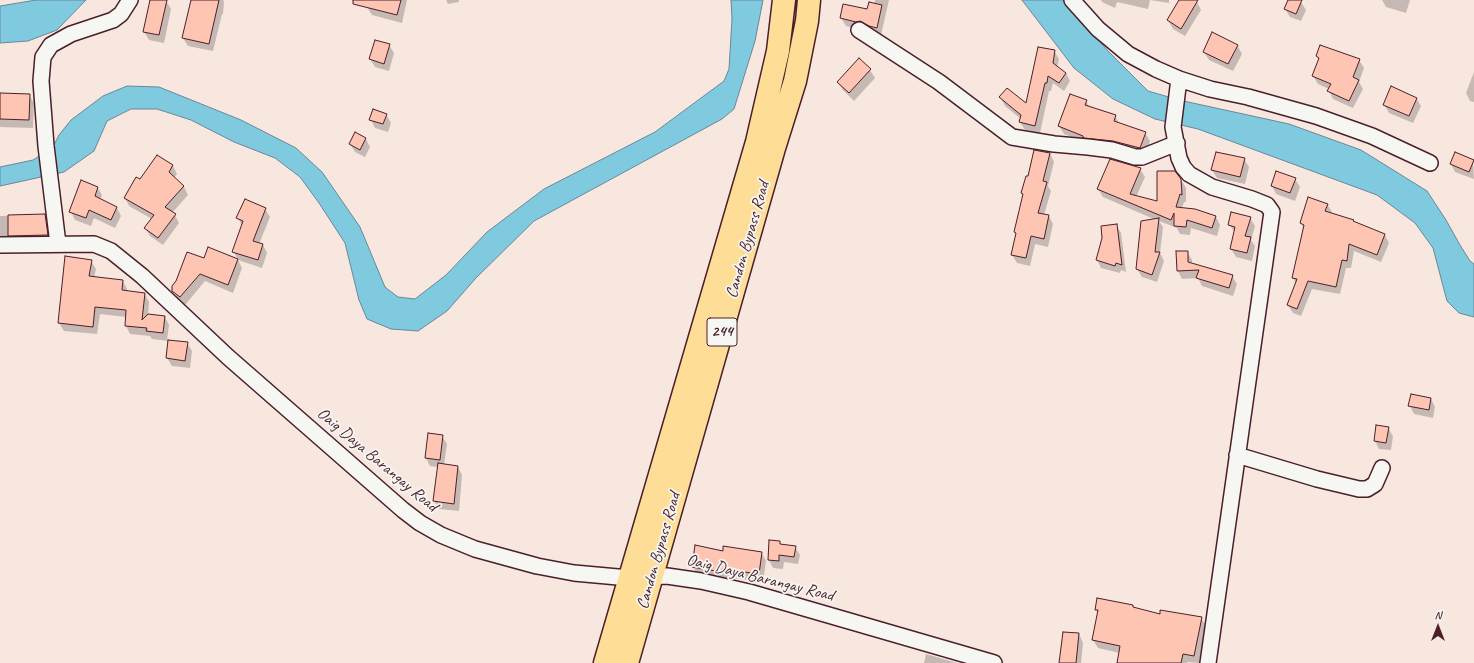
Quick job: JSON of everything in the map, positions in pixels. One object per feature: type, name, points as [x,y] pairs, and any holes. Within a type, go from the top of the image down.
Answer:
[{"type":"highway","name":"Candon Bypass Road","points":[[604,663],[757,142],[778,51],[784,0]]},
{"type":"highway","name":"Candon Bypass Road","points":[[627,663],[774,148],[796,81],[809,0]]},
{"type":"street","points":[[58,244],[46,146],[41,81],[43,57],[51,45],[71,34],[113,20],[121,14],[130,0]]},
{"type":"street","points":[[1072,0],[1098,29],[1128,54],[1156,69],[1179,79],[1210,89],[1248,97],[1316,116],[1372,136],[1430,163]]},
{"type":"street","points":[[859,30],[939,82],[1012,137],[1054,144],[1112,150],[1135,157],[1147,156],[1177,143]]},
{"type":"street","points":[[1179,79],[1173,127],[1183,166],[1189,174],[1212,188],[1252,199],[1267,205],[1272,212],[1208,663]]},
{"type":"street","name":"Oaig Daya Barangay Road","points":[[0,245],[94,244],[111,251],[142,276],[228,358],[398,506],[420,523],[441,535],[475,549],[537,566],[574,573],[629,578],[652,578],[667,576],[749,592],[994,663]]},
{"type":"street","points":[[1237,455],[1317,479],[1360,489],[1367,489],[1375,484],[1382,468]]},
{"type":"water","points":[[36,0],[86,0],[57,30],[28,41],[0,43],[0,6]]},
{"type":"water","points":[[731,0],[763,0],[755,41],[734,109],[722,119],[534,221],[476,278],[447,311],[418,331],[391,329],[367,319],[359,300],[345,243],[300,177],[275,158],[234,142],[191,120],[157,109],[131,109],[107,121],[94,151],[64,172],[0,186],[0,167],[33,160],[53,147],[59,135],[71,120],[103,96],[127,86],[159,87],[241,120],[296,148],[322,172],[360,227],[385,287],[398,297],[415,299],[446,275],[487,232],[544,189],[655,132],[724,81],[729,69],[732,19]]},
{"type":"water","points":[[1022,0],[1064,0],[1107,50],[1148,91],[1179,100],[1289,124],[1361,150],[1427,191],[1470,261],[1474,264],[1474,317],[1459,313],[1447,301],[1433,248],[1415,223],[1377,195],[1198,129],[1155,119],[1113,99],[1074,68]]},
{"type":"building","points":[[150,0],[167,0],[159,35],[143,32]]},
{"type":"building","points":[[191,0],[219,0],[209,44],[182,38]]},
{"type":"building","points":[[353,0],[401,0],[397,15],[353,4]]},
{"type":"building","points":[[1179,0],[1198,0],[1181,29],[1167,20]]},
{"type":"building","points":[[1288,0],[1302,0],[1296,14],[1284,9]]},
{"type":"building","points":[[869,2],[882,5],[877,28],[860,21],[856,22],[840,18],[843,4],[867,9]]},
{"type":"building","points":[[1212,32],[1238,45],[1228,64],[1203,52]]},
{"type":"building","points":[[375,40],[390,44],[384,64],[369,59]]},
{"type":"building","points":[[1320,45],[1360,59],[1353,77],[1359,80],[1349,101],[1327,91],[1331,84],[1312,76],[1319,58],[1316,56]]},
{"type":"building","points":[[1038,47],[1055,50],[1053,63],[1066,73],[1059,83],[1048,76],[1035,126],[1019,122],[1021,115],[999,97],[1007,88],[1026,103]]},
{"type":"building","points":[[859,58],[871,69],[849,93],[837,82]]},
{"type":"building","points":[[1391,86],[1417,98],[1409,116],[1383,105]]},
{"type":"building","points":[[0,93],[30,94],[29,120],[0,119]]},
{"type":"building","points":[[1070,94],[1087,100],[1085,105],[1116,115],[1114,121],[1146,132],[1140,148],[1113,141],[1083,138],[1083,136],[1058,126]]},
{"type":"building","points":[[373,109],[387,114],[383,124],[369,120]]},
{"type":"building","points":[[355,132],[366,138],[360,150],[349,144]]},
{"type":"building","points":[[1034,150],[1050,153],[1043,181],[1047,182],[1038,213],[1049,215],[1044,239],[1031,236],[1026,258],[1011,255],[1016,233],[1014,232],[1023,194],[1021,193],[1026,176],[1028,176]]},
{"type":"building","points":[[1216,152],[1245,158],[1240,177],[1211,170]]},
{"type":"building","points":[[1455,152],[1474,160],[1469,172],[1450,164]]},
{"type":"building","points":[[157,155],[173,165],[169,172],[184,186],[165,207],[176,214],[158,238],[144,228],[154,215],[124,198],[136,177],[140,179]]},
{"type":"building","points":[[1110,159],[1141,168],[1130,194],[1157,201],[1157,171],[1175,171],[1181,179],[1182,195],[1180,194],[1176,207],[1195,209],[1216,216],[1212,228],[1187,220],[1186,227],[1174,226],[1174,213],[1171,220],[1097,189]]},
{"type":"building","points":[[1276,171],[1296,178],[1290,193],[1271,186]]},
{"type":"building","points":[[81,180],[98,187],[95,196],[117,207],[111,220],[89,210],[86,218],[69,212]]},
{"type":"building","points":[[1308,197],[1328,204],[1325,211],[1354,220],[1353,221],[1385,234],[1377,255],[1349,244],[1347,261],[1342,260],[1336,287],[1308,281],[1297,309],[1287,305],[1297,279],[1292,278],[1304,225],[1300,223]]},
{"type":"building","points":[[245,199],[266,208],[253,241],[263,244],[258,260],[232,252],[243,221],[236,218]]},
{"type":"building","points":[[1231,212],[1251,217],[1245,236],[1251,237],[1247,253],[1230,249],[1235,227],[1228,225]]},
{"type":"building","points":[[45,214],[48,235],[8,236],[8,215]]},
{"type":"building","points":[[1159,218],[1155,252],[1160,252],[1152,275],[1136,269],[1141,221]]},
{"type":"building","points":[[1117,224],[1122,265],[1116,263],[1115,266],[1096,260],[1102,238],[1101,226]]},
{"type":"building","points":[[208,247],[238,259],[228,285],[200,274],[180,297],[172,291],[172,286],[176,281],[187,252],[204,258]]},
{"type":"building","points":[[1176,251],[1188,251],[1188,262],[1233,275],[1229,288],[1196,278],[1199,270],[1177,271]]},
{"type":"building","points":[[65,256],[92,260],[89,276],[123,280],[122,290],[145,293],[142,320],[148,314],[165,316],[163,333],[146,331],[147,328],[125,326],[126,310],[95,307],[93,327],[58,323]]},
{"type":"building","points":[[168,340],[188,342],[185,361],[166,358]]},
{"type":"building","points":[[1411,394],[1431,398],[1429,410],[1408,406]]},
{"type":"building","points":[[1376,425],[1389,427],[1386,443],[1374,441]]},
{"type":"building","points":[[428,433],[443,435],[440,460],[425,458]]},
{"type":"building","points":[[438,463],[458,466],[454,504],[433,501]]},
{"type":"building","points":[[769,540],[780,541],[780,544],[796,546],[794,557],[779,555],[779,561],[768,560]]},
{"type":"building","points":[[695,545],[723,551],[723,546],[762,552],[759,574],[722,569],[722,572],[692,567]]},
{"type":"building","points":[[1097,598],[1133,605],[1133,607],[1160,614],[1160,610],[1202,617],[1194,656],[1183,654],[1181,663],[1117,663],[1120,646],[1092,640],[1098,610],[1095,610]]},
{"type":"building","points":[[1063,632],[1079,633],[1076,663],[1059,663]]}]
